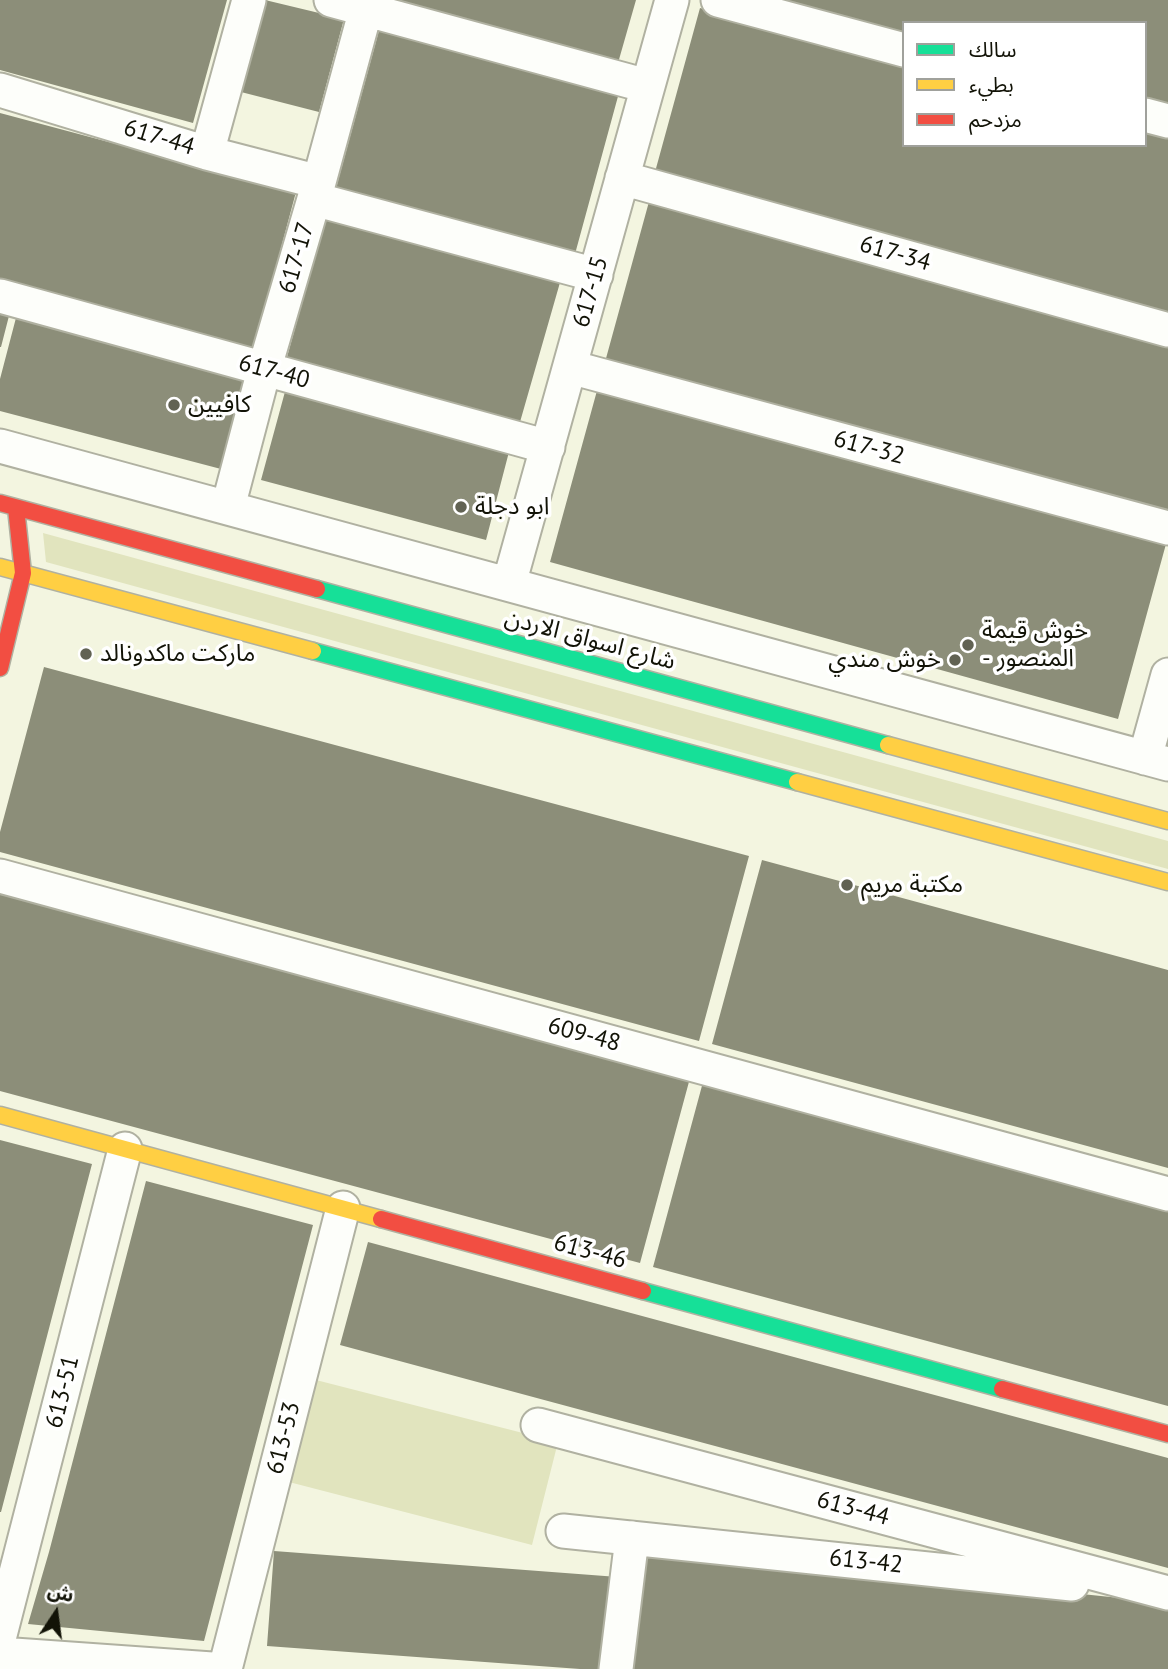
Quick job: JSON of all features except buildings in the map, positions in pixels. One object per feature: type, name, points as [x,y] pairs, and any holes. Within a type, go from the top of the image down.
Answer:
[{"type":"main road","name":"شارع اسواق الاردن","points":[[0,503],[1168,821]]},
{"type":"main road","points":[[0,668],[23,573],[16,508]]},
{"type":"main road","points":[[0,567],[1168,882]]},
{"type":"main road","name":"613-46","points":[[0,1115],[1168,1434]]},
{"type":"street","points":[[207,153],[249,0]]},
{"type":"street","points":[[331,0],[647,86]]},
{"type":"street","name":"617-15","points":[[509,584],[672,0]]},
{"type":"street","points":[[718,0],[902,49]]},
{"type":"street","name":"617-17","points":[[228,507],[366,9]]},
{"type":"street","name":"617-44","points":[[0,90],[596,275]]},
{"type":"street","points":[[1147,116],[1168,121]]},
{"type":"street","name":"617-34","points":[[622,178],[1168,330]]},
{"type":"street","name":"617-40","points":[[0,296],[548,447]]},
{"type":"street","name":"617-32","points":[[570,367],[1168,528]]},
{"type":"street","points":[[0,446],[1156,761],[1168,675]]},
{"type":"street","name":"609-48","points":[[0,876],[1168,1194]]},
{"type":"street","name":"613-51","points":[[0,1635],[125,1149]]},
{"type":"street","name":"613-53","points":[[225,1669],[343,1208]]},
{"type":"street","name":"613-44","points":[[538,1425],[1168,1593]]},
{"type":"street","name":"613-42","points":[[563,1531],[1168,1593]]},
{"type":"street","points":[[616,1669],[632,1538]]},
{"type":"street","points":[[0,1654],[212,1669]]},
{"type":"green space","points":[[43,533],[1168,841],[1168,869],[46,562]]},
{"type":"green space","points":[[316,1380],[558,1442],[532,1545],[289,1482]]},
{"type":"traffic: fast","points":[[317,589],[888,745]]},
{"type":"traffic: fast","points":[[313,651],[797,782]]},
{"type":"traffic: fast","points":[[643,1291],[1002,1389]]},
{"type":"traffic: slow","points":[[0,567],[313,651]]},
{"type":"traffic: slow","points":[[888,745],[1168,821]]},
{"type":"traffic: slow","points":[[797,782],[1168,882]]},
{"type":"traffic: slow","points":[[0,1115],[381,1219]]},
{"type":"traffic: jam","points":[[0,503],[317,589]]},
{"type":"traffic: jam","points":[[0,668],[23,573],[16,508]]},
{"type":"traffic: jam","points":[[381,1219],[643,1291]]},
{"type":"traffic: jam","points":[[1002,1389],[1168,1434]]},
{"type":"place","name":"كافيين","points":[[174,405]]},
{"type":"place","name":"ابو دجلة","points":[[461,507]]},
{"type":"place","name":"خوش قيمة - المنصور","points":[[968,645]]},
{"type":"place","name":"ماركت ماكدونالد","points":[[86,654]]},
{"type":"place","name":"خوش مندي","points":[[955,660]]},
{"type":"place","name":"مكتبة مريم","points":[[847,885]]}]
